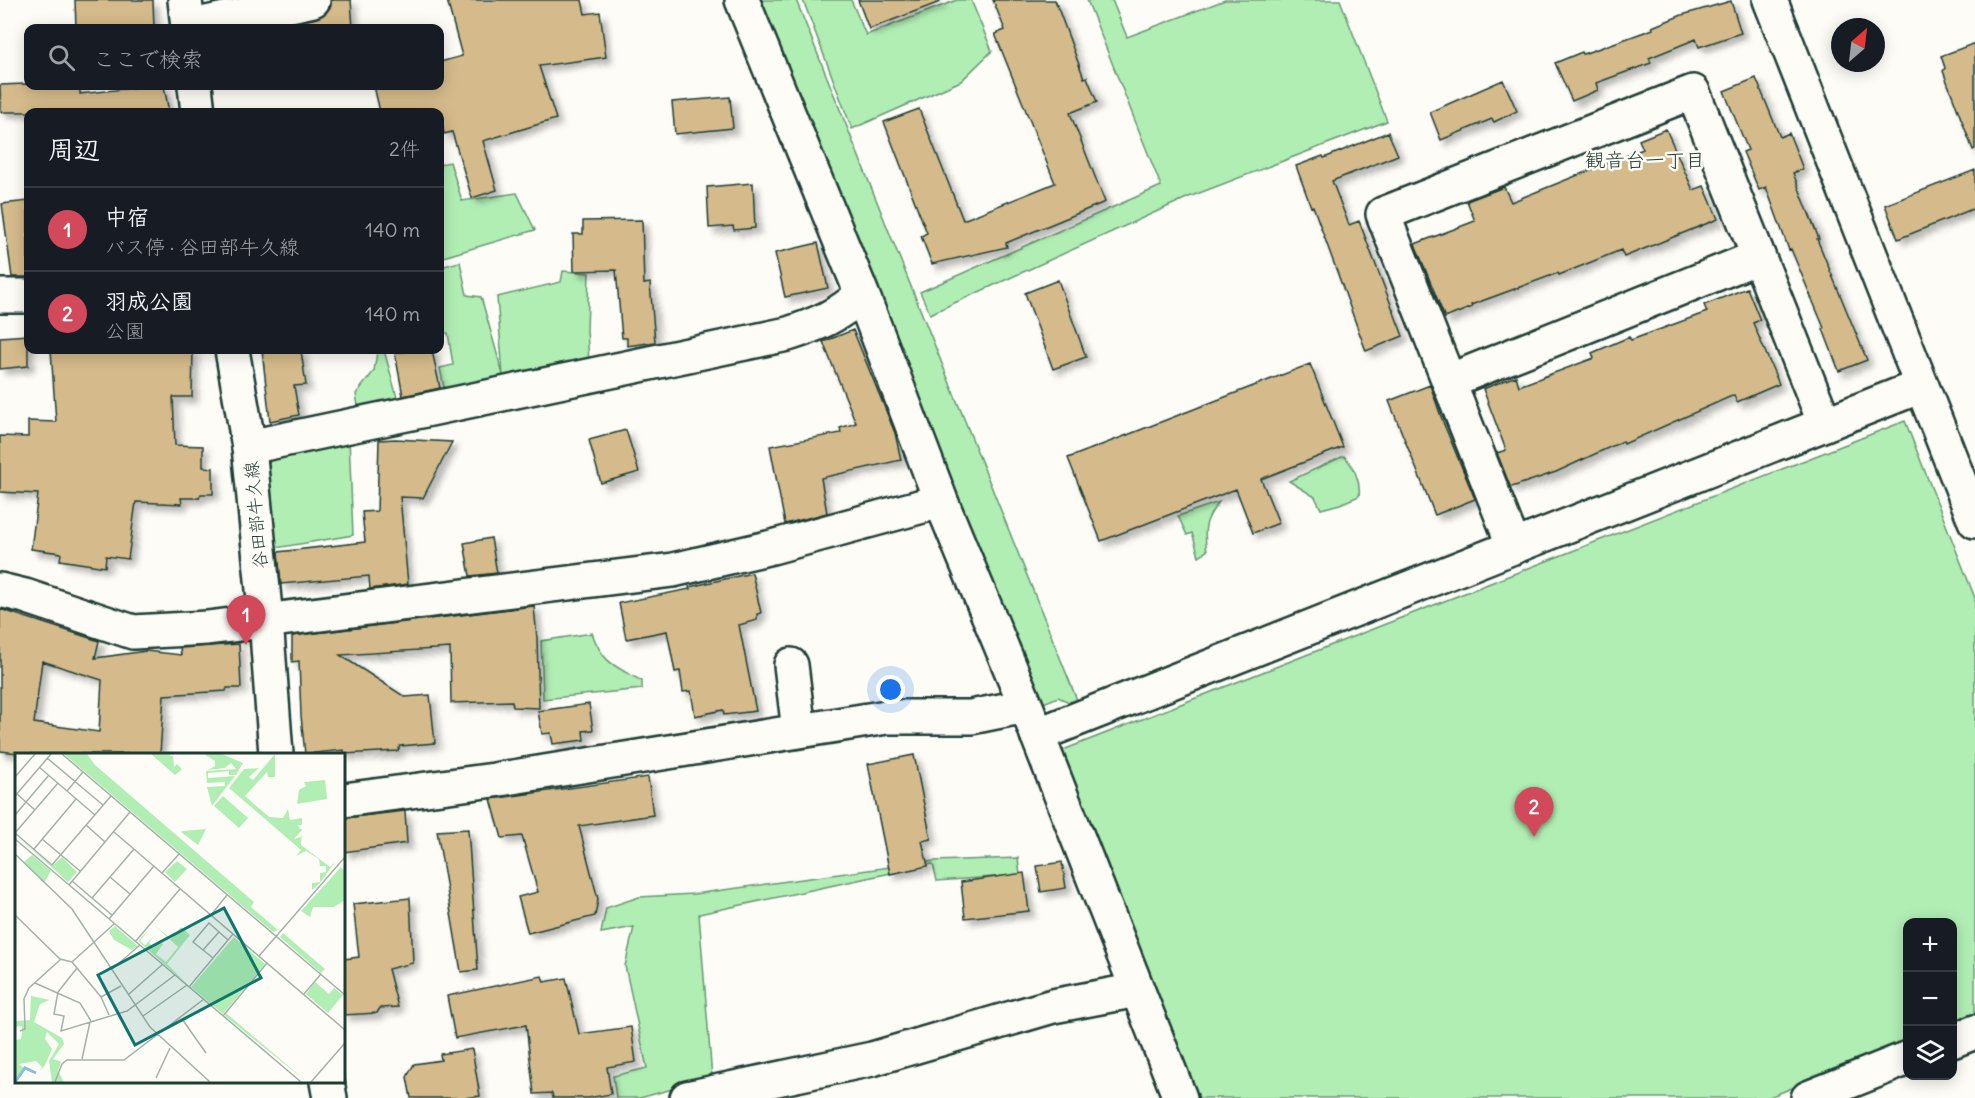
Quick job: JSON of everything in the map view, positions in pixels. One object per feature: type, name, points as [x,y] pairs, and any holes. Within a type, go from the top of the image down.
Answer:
[{"type":"street","points":[[187,18],[313,0]]},
{"type":"street","points":[[742,0],[862,294],[941,501],[1032,721],[1180,1098]]},
{"type":"street","points":[[1770,0],[1975,521]]},
{"type":"street","points":[[195,90],[198,108]]},
{"type":"street","points":[[1514,547],[1383,214],[1693,92],[1825,424]]},
{"type":"street","points":[[1449,381],[1758,257]]},
{"type":"street","points":[[249,447],[788,334],[837,315],[862,294]]},
{"type":"street","points":[[0,296],[24,296]]},
{"type":"street","name":"谷田部牛久線","points":[[233,354],[249,447],[276,753]]},
{"type":"street","points":[[345,800],[494,780],[886,717],[972,717],[1032,721],[1514,547],[1921,386]]},
{"type":"street","points":[[0,590],[133,632],[207,628],[673,570],[772,547],[941,501]]},
{"type":"street","points":[[791,664],[800,730]]},
{"type":"street","points":[[687,1098],[740,1093],[872,1059],[1053,1006],[1137,990]]},
{"type":"street","points":[[1957,1039],[1975,1032]]},
{"type":"street","points":[[1808,1098],[1903,1060]]},
{"type":"street","points":[[327,1083],[330,1098]]},
{"type":"green space","points":[[756,0],[796,0],[1077,700],[1069,702],[1058,697],[1039,705]]},
{"type":"green space","points":[[803,0],[851,0],[866,35],[957,0],[971,0],[992,51],[961,81],[852,129]]},
{"type":"green space","points":[[1087,0],[1112,0],[1127,37],[1225,0],[1340,0],[1387,121],[1189,197],[930,314],[920,292],[1161,186]]},
{"type":"green space","points":[[450,162],[462,201],[517,193],[535,230],[444,257],[444,163]]},
{"type":"green space","points":[[460,262],[467,295],[481,297],[503,375],[497,297],[561,282],[563,271],[589,273],[587,330],[589,362],[445,393],[440,368],[453,365],[448,333],[444,333],[444,266]]},
{"type":"green space","points":[[377,354],[385,354],[398,401],[358,406],[356,394],[374,371]]},
{"type":"green space","points":[[1905,421],[1975,598],[1975,1015],[1957,1022],[1957,918],[1903,918],[1903,1044],[1767,1098],[1194,1098],[1058,752]]},
{"type":"green space","points":[[349,438],[353,535],[276,548],[267,461],[274,454]]},
{"type":"green space","points":[[1344,456],[1356,474],[1359,496],[1321,509],[1315,497],[1289,481]]},
{"type":"green space","points":[[1219,502],[1206,525],[1207,551],[1199,556],[1192,533],[1187,535],[1178,516]]},
{"type":"green space","points":[[592,633],[606,658],[642,681],[642,689],[543,699],[541,641]]},
{"type":"green space","points":[[1018,858],[1020,875],[937,881],[933,864],[699,914],[712,1078],[640,1098],[616,1098],[613,1076],[647,1068],[625,966],[634,927],[601,933],[606,908],[639,897],[694,894],[934,861]]},
{"type":"building","points":[[75,0],[153,0],[154,24],[76,24]]},
{"type":"building","points":[[331,0],[351,0],[353,24],[299,24],[299,22],[317,18],[326,13],[331,6]]},
{"type":"building","points":[[447,0],[582,0],[585,14],[600,12],[606,57],[539,66],[556,119],[483,141],[497,190],[472,198],[452,132],[444,134],[444,108],[379,108],[375,90],[444,90],[444,61],[462,56]]},
{"type":"building","points":[[858,0],[940,0],[940,2],[869,29]]},
{"type":"building","points":[[993,0],[1055,0],[1084,78],[1087,77],[1097,102],[1070,113],[1105,202],[1006,243],[1007,247],[932,264],[921,236],[927,233],[884,122],[919,109],[963,220],[1055,183],[995,34],[1005,30]]},
{"type":"building","points":[[1731,1],[1741,33],[1699,47],[1696,39],[1649,58],[1651,63],[1596,83],[1598,90],[1572,101],[1555,63],[1653,29],[1652,27],[1682,15]]},
{"type":"building","points":[[1975,43],[1975,149],[1973,150],[1943,71],[1945,68],[1941,56]]},
{"type":"building","points":[[1756,78],[1780,137],[1789,133],[1803,169],[1793,173],[1819,239],[1817,239],[1867,360],[1839,371],[1824,328],[1791,249],[1789,250],[1766,187],[1759,190],[1743,152],[1748,150],[1724,91]]},
{"type":"building","points":[[1503,80],[1517,111],[1494,122],[1492,119],[1441,140],[1430,112]]},
{"type":"building","points":[[24,84],[24,90],[80,90],[80,94],[115,90],[165,90],[168,108],[24,108],[24,112],[1,112],[0,85]]},
{"type":"building","points":[[730,97],[733,128],[675,134],[672,102]]},
{"type":"building","points":[[1666,129],[1693,190],[1704,186],[1718,219],[1624,257],[1621,250],[1559,275],[1558,273],[1471,305],[1472,307],[1445,318],[1415,244],[1475,221],[1467,201],[1504,187],[1511,202],[1643,149],[1639,140]]},
{"type":"building","points":[[1388,132],[1398,155],[1332,181],[1349,225],[1359,221],[1403,336],[1366,351],[1296,166],[1323,156],[1324,158]]},
{"type":"building","points":[[1975,170],[1975,208],[1898,239],[1885,205]]},
{"type":"building","points":[[753,183],[755,228],[734,230],[733,226],[709,228],[707,187]]},
{"type":"building","points":[[24,201],[24,277],[12,277],[2,204]]},
{"type":"building","points":[[642,220],[644,284],[650,283],[655,342],[627,346],[627,338],[622,338],[616,270],[574,271],[573,234],[583,234],[583,221]]},
{"type":"building","points":[[818,243],[828,288],[785,297],[775,253]]},
{"type":"building","points":[[1058,280],[1086,357],[1053,369],[1025,293]]},
{"type":"building","points":[[1747,288],[1760,320],[1753,323],[1779,384],[1737,402],[1734,395],[1624,444],[1623,441],[1556,472],[1510,486],[1497,453],[1506,450],[1483,389],[1516,376],[1519,386],[1594,358],[1592,353],[1629,337],[1631,340],[1707,312],[1704,305]]},
{"type":"building","points":[[853,330],[895,433],[901,460],[821,478],[827,513],[785,524],[770,446],[841,433],[840,428],[856,423],[823,342]]},
{"type":"building","points":[[24,335],[24,354],[28,354],[28,366],[0,369],[0,337]]},
{"type":"building","points":[[51,354],[193,354],[192,397],[173,397],[175,445],[203,446],[203,467],[213,468],[213,494],[201,494],[199,498],[181,498],[182,504],[136,502],[128,559],[106,556],[105,567],[60,560],[61,553],[31,549],[38,494],[0,492],[0,436],[28,437],[28,421],[56,422]]},
{"type":"building","points":[[262,354],[302,354],[306,385],[294,386],[299,415],[270,421]]},
{"type":"building","points":[[395,354],[433,354],[440,388],[403,396]]},
{"type":"building","points":[[1310,364],[1343,447],[1261,479],[1279,523],[1253,533],[1236,489],[1101,541],[1068,458]]},
{"type":"building","points":[[1430,385],[1475,499],[1435,515],[1389,401]]},
{"type":"building","points":[[626,430],[639,472],[601,483],[589,440]]},
{"type":"building","points":[[379,440],[452,442],[423,498],[400,497],[408,584],[370,589],[369,576],[281,584],[278,552],[365,542],[362,512],[377,511]]},
{"type":"building","points":[[491,538],[497,573],[470,576],[464,543]]},
{"type":"building","points":[[752,573],[761,613],[757,614],[757,620],[739,625],[756,711],[724,715],[723,710],[695,716],[691,691],[683,692],[680,671],[675,672],[667,631],[626,639],[619,603],[690,589],[689,587]]},
{"type":"building","points":[[534,606],[539,708],[513,707],[512,701],[451,703],[450,648],[340,655],[405,697],[430,695],[435,743],[400,746],[398,751],[345,754],[344,750],[305,753],[299,661],[292,662],[292,636]]},
{"type":"building","points":[[0,609],[99,641],[95,658],[146,651],[181,655],[180,648],[239,644],[241,688],[164,695],[160,753],[0,751]],"holes":[[[42,661],[102,680],[99,732],[34,723]]]},
{"type":"building","points":[[589,704],[593,730],[583,731],[584,740],[553,744],[551,733],[542,734],[538,711]]},
{"type":"building","points":[[914,755],[931,839],[922,841],[928,866],[890,874],[868,764]]},
{"type":"building","points":[[648,777],[653,815],[579,826],[598,899],[595,916],[528,933],[518,897],[538,892],[522,836],[502,838],[491,799]]},
{"type":"building","points":[[405,811],[407,843],[345,852],[345,818]]},
{"type":"building","points":[[468,829],[478,970],[461,972],[437,831]]},
{"type":"building","points":[[1062,862],[1066,888],[1041,892],[1037,866]]},
{"type":"building","points":[[1024,873],[1029,911],[965,918],[961,882]]},
{"type":"building","points":[[410,898],[413,963],[388,969],[398,1007],[380,1008],[377,1013],[345,1015],[345,959],[359,957],[353,904]]},
{"type":"building","points":[[542,976],[544,982],[566,978],[579,1034],[631,1027],[636,1062],[607,1067],[611,1094],[588,1098],[553,1098],[552,1093],[534,1094],[526,1025],[455,1038],[447,996]]},
{"type":"building","points":[[472,1049],[480,1096],[411,1098],[407,1077],[414,1064],[441,1060],[440,1054]]},
{"type":"place","name":"中宿","points":[[246,645]]},
{"type":"place","name":"羽成公園","points":[[1534,837]]},
{"type":"district","name":"観音台一丁目","points":[[1645,160]]}]
